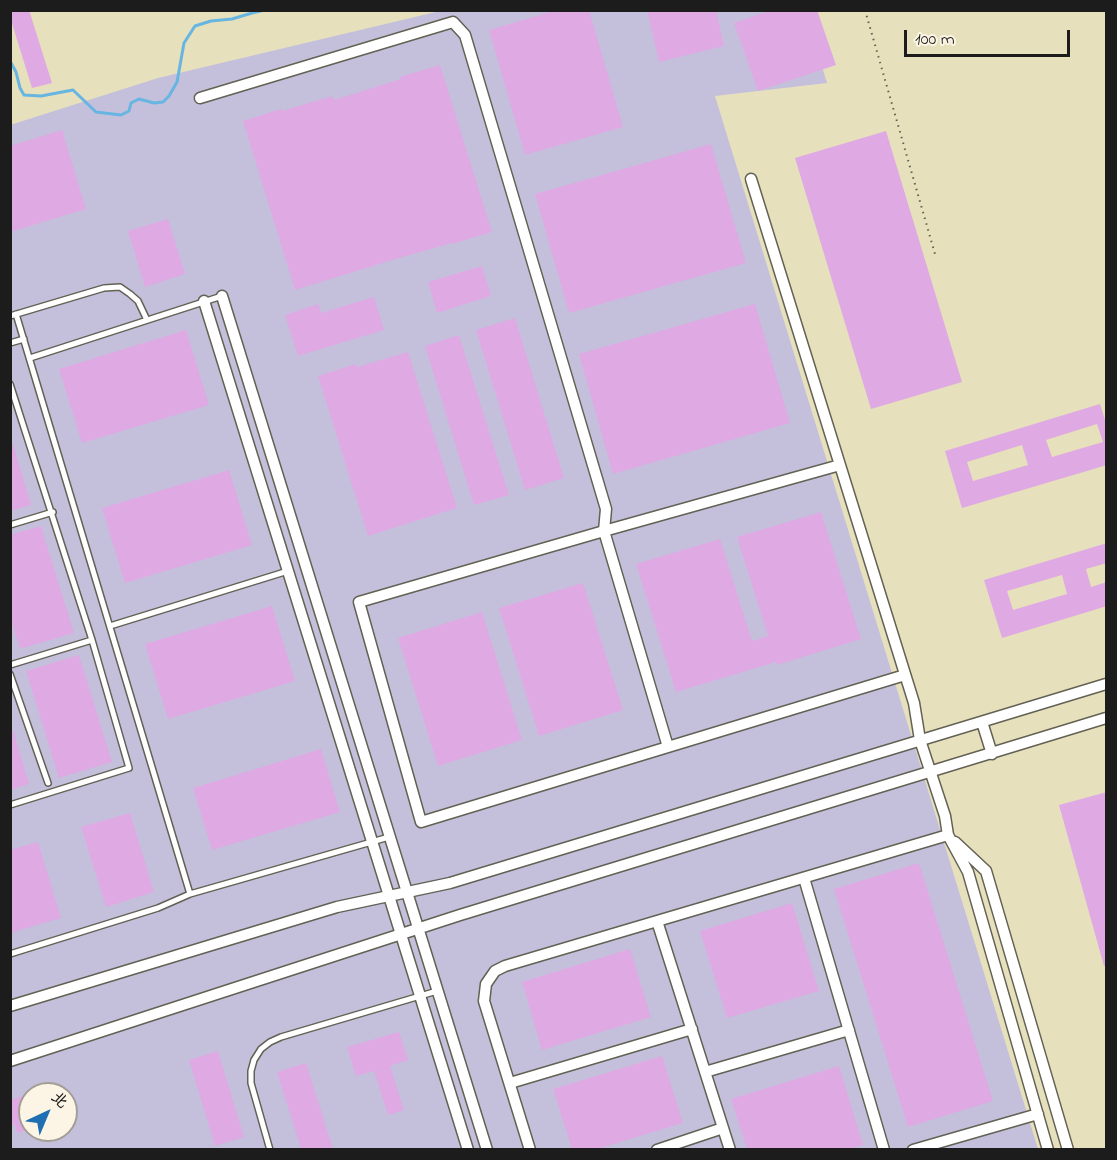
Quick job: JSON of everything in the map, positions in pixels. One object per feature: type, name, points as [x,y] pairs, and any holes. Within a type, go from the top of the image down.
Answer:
[{"type":"street","points":[[200,98],[453,21],[465,35],[603,498],[606,509],[604,531],[668,747]]},
{"type":"street","points":[[751,179],[914,703],[921,741],[945,816],[948,835],[968,872],[1048,1149]]},
{"type":"street","points":[[222,296],[488,1149]]},
{"type":"street","points":[[204,302],[468,1149]]},
{"type":"street","points":[[840,465],[359,602],[421,822],[905,675]]},
{"type":"street","points":[[10,1006],[337,907],[450,883],[1107,684]]},
{"type":"street","points":[[10,1061],[419,928],[1107,718]]},
{"type":"street","points":[[982,722],[992,754]]},
{"type":"street","points":[[530,1149],[484,1000],[486,984],[492,975],[505,966],[948,835]]},
{"type":"street","points":[[948,835],[986,871],[1068,1149]]},
{"type":"street","points":[[804,878],[884,1149]]},
{"type":"street","points":[[657,921],[730,1149]]},
{"type":"street","points":[[510,1083],[692,1029]]},
{"type":"street","points":[[705,1072],[849,1030]]},
{"type":"street","points":[[913,1149],[1038,1114]]},
{"type":"street","points":[[657,1149],[723,1128]]},
{"type":"lane","points":[[147,320],[138,301],[120,287],[104,288],[13,315],[30,358],[190,894]]},
{"type":"lane","points":[[30,358],[222,296]]},
{"type":"lane","points":[[10,343],[24,339]]},
{"type":"lane","points":[[10,384],[53,512],[129,768],[10,805]]},
{"type":"lane","points":[[10,525],[53,512]]},
{"type":"lane","points":[[110,626],[288,571]]},
{"type":"lane","points":[[10,665],[92,640]]},
{"type":"lane","points":[[10,674],[48,783]]},
{"type":"lane","points":[[10,954],[158,908],[190,894],[391,837]]},
{"type":"lane","points":[[270,1149],[251,1083],[254,1059],[261,1049],[282,1037],[439,991]]},
{"type":"path","points":[[865,10],[935,254]]},
{"type":"shaded area","points":[[440,11],[805,11],[827,83],[715,96],[1038,1149],[11,1149],[10,125],[158,78]]},
{"type":"building","points":[[10,10],[29,10],[52,83],[32,88],[10,17]]},
{"type":"building","points":[[557,10],[589,10],[623,127],[525,155],[489,30]]},
{"type":"building","points":[[647,10],[716,10],[724,46],[659,62]]},
{"type":"building","points":[[772,10],[817,10],[836,65],[758,91],[734,23]]},
{"type":"building","points":[[440,65],[492,232],[295,290],[243,121],[333,96],[334,100]]},
{"type":"building","points":[[62,130],[86,209],[10,232],[10,146]]},
{"type":"building","points":[[886,131],[962,382],[871,409],[795,158]]},
{"type":"building","points":[[711,144],[746,263],[569,313],[535,194]]},
{"type":"building","points":[[168,219],[185,274],[145,287],[128,231]]},
{"type":"building","points":[[482,266],[491,296],[437,313],[428,282]]},
{"type":"building","points":[[374,297],[384,330],[298,356],[285,315],[318,304],[321,313]]},
{"type":"building","points":[[755,304],[790,423],[613,474],[579,354]]},
{"type":"building","points":[[515,318],[564,478],[525,490],[476,330]]},
{"type":"building","points":[[186,330],[209,405],[82,443],[59,369]]},
{"type":"building","points":[[459,335],[509,495],[474,505],[425,346]]},
{"type":"building","points":[[408,352],[457,508],[368,536],[318,376],[356,364],[357,367]]},
{"type":"building","points":[[1100,404],[1107,426],[1107,465],[962,508],[945,451]],"holes":[[[1097,424],[1103,442],[1052,457],[1046,440]],[[1022,445],[1028,465],[973,481],[967,462]]]},
{"type":"building","points":[[10,444],[13,444],[31,505],[10,511]]},
{"type":"building","points":[[229,470],[252,545],[125,583],[102,508]]},
{"type":"building","points":[[821,512],[861,639],[777,665],[776,662],[676,692],[636,564],[720,539],[752,641],[768,636],[737,537]]},
{"type":"building","points":[[41,526],[74,633],[20,649],[10,617],[10,535]]},
{"type":"building","points":[[1107,543],[1107,563],[1086,569],[1091,587],[1107,582],[1107,606],[1002,638],[984,580]],"holes":[[[1062,575],[1067,594],[1013,610],[1007,591]]]},
{"type":"building","points":[[583,583],[623,710],[539,736],[499,608]]},
{"type":"building","points":[[272,606],[295,681],[168,719],[145,644]]},
{"type":"building","points":[[482,612],[522,740],[438,766],[398,638]]},
{"type":"building","points":[[79,655],[112,762],[59,778],[26,671]]},
{"type":"building","points":[[10,730],[13,730],[29,784],[10,790]]},
{"type":"building","points":[[321,749],[340,812],[212,850],[193,788]]},
{"type":"building","points":[[1107,792],[1107,965],[1104,966],[1059,805]]},
{"type":"building","points":[[130,813],[154,892],[106,907],[81,827]]},
{"type":"building","points":[[38,842],[61,918],[10,933],[10,850]]},
{"type":"building","points":[[919,863],[993,1101],[908,1127],[834,889]]},
{"type":"building","points":[[792,903],[819,991],[727,1018],[700,931]]},
{"type":"building","points":[[630,949],[651,1017],[542,1050],[522,982]]},
{"type":"building","points":[[399,1032],[408,1060],[390,1066],[404,1110],[388,1115],[374,1071],[356,1076],[347,1047]]},
{"type":"building","points":[[218,1051],[244,1137],[215,1146],[189,1060]]},
{"type":"building","points":[[662,1056],[683,1123],[597,1149],[572,1149],[553,1089]]},
{"type":"building","points":[[306,1063],[333,1149],[301,1149],[277,1072]]},
{"type":"building","points":[[839,1066],[863,1145],[847,1149],[747,1149],[731,1099]]},
{"type":"building","points":[[18,1098],[17,1133],[15,1124],[10,1126],[10,1100]]},
{"type":"waterway","points":[[10,61],[24,95],[41,96],[73,90],[96,112],[121,115],[129,111],[131,103],[139,99],[154,103],[163,102],[169,96],[177,82],[184,43],[195,26],[265,10]]}]
